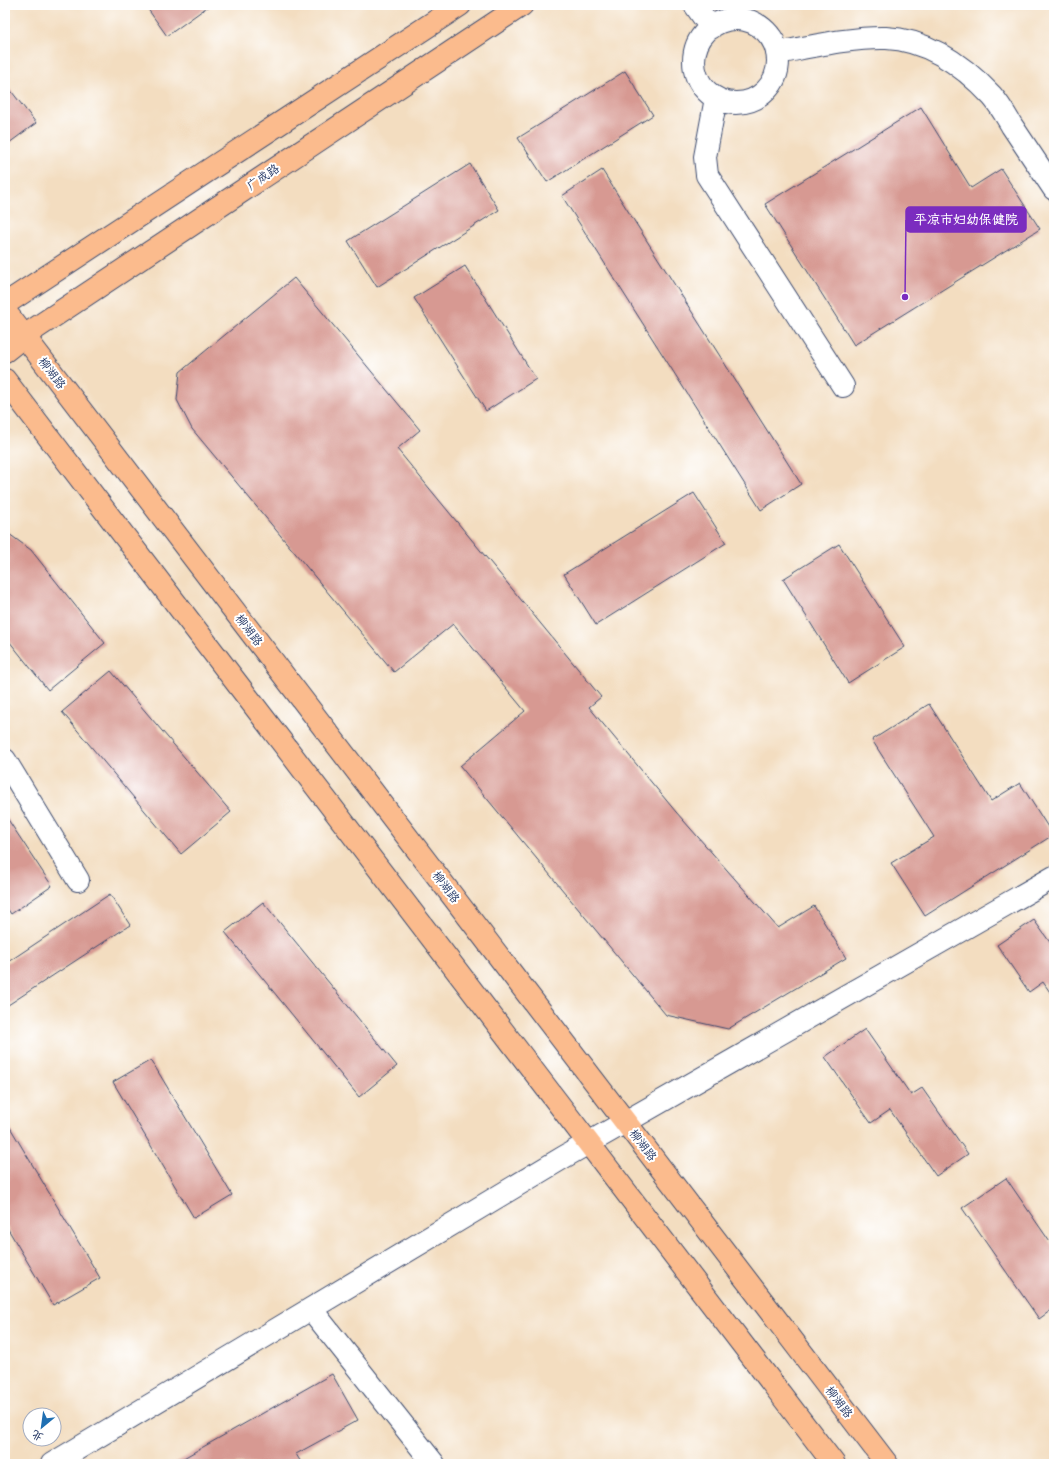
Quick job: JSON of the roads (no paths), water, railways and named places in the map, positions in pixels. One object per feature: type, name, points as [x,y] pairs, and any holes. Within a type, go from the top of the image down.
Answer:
[{"type":"main road","points":[[5,304],[460,5]]},
{"type":"main road","name":"广成路","points":[[5,351],[24,336],[522,5]]},
{"type":"main road","name":"柳湖路","points":[[5,310],[887,1464]]},
{"type":"main road","points":[[5,380],[834,1464]]},
{"type":"street","points":[[695,5],[711,28]]},
{"type":"street","points":[[733,20],[746,21],[756,25],[766,32],[773,42],[777,53],[778,65],[775,77],[770,87],[761,95],[750,101],[739,103],[727,102],[716,98],[706,91],[699,81],[695,70],[694,58],[697,47],[703,36],[711,28],[722,22],[733,20]]},
{"type":"street","points":[[777,53],[856,40],[886,38],[918,44],[934,50],[949,58],[963,69],[993,97],[1054,190]]},
{"type":"street","points":[[716,98],[705,157],[707,175],[843,386]]},
{"type":"street","points":[[5,760],[78,880]]},
{"type":"street","points":[[52,1464],[589,1143],[1054,877]]},
{"type":"street","points":[[311,1309],[434,1464]]},
{"type":"place","name":"平凉市妇幼保健院","points":[[905,297]]}]
